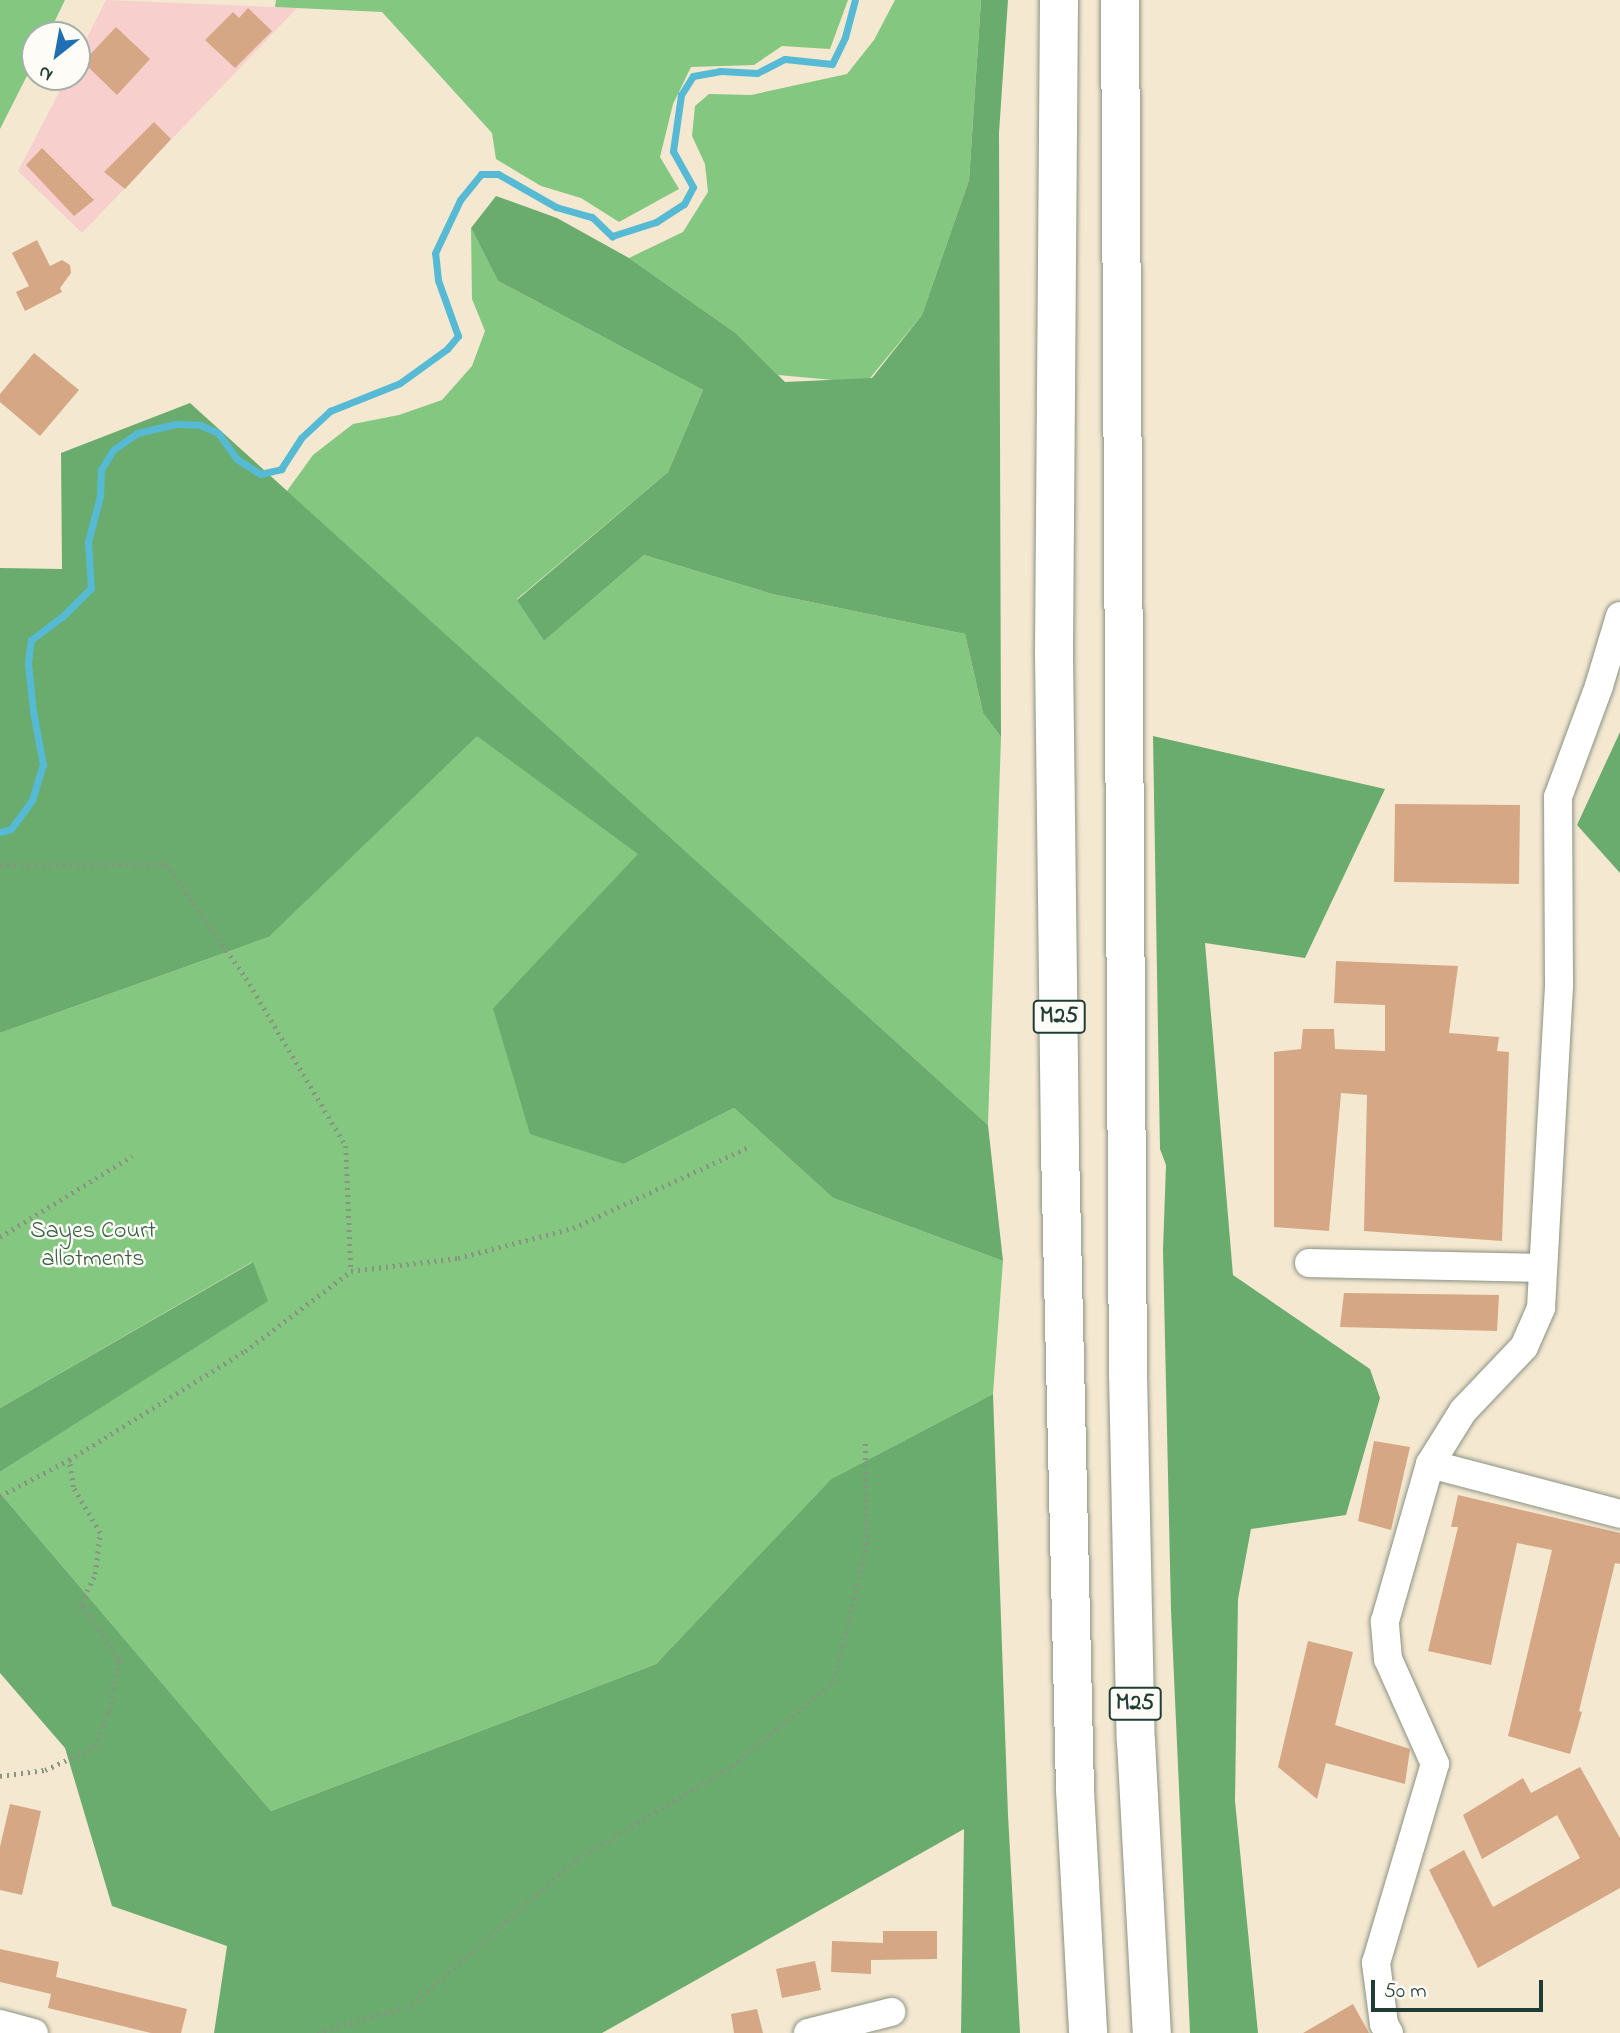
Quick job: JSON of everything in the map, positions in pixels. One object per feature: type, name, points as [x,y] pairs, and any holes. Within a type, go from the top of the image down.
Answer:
[{"type":"highway","name":"M25","points":[[1059,0],[1054,654],[1060,1149],[1075,1790],[1088,2033]]},
{"type":"highway","name":"M25","points":[[1120,0],[1128,1374],[1136,1741],[1152,2033]]},
{"type":"street","points":[[1389,2033],[1384,2024],[1376,1963],[1436,1764],[1388,1659],[1385,1621],[1430,1464],[1463,1411],[1524,1347],[1541,1308],[1559,985],[1558,797],[1599,686],[1620,616]]},
{"type":"street","points":[[1309,1264],[1544,1268]]},
{"type":"street","points":[[1430,1464],[1620,1514]]},
{"type":"street","points":[[808,2033],[891,2012]]},
{"type":"street","points":[[0,2024],[34,2033]]},
{"type":"path","points":[[0,865],[166,864],[246,978],[346,1146],[351,1271]]},
{"type":"path","points":[[0,1496],[69,1460],[245,1352],[351,1271],[458,1258],[573,1228],[751,1146]]},
{"type":"path","points":[[0,1237],[132,1156]]},
{"type":"path","points":[[317,2033],[411,2005],[578,1859],[732,1766],[834,1681],[867,1544],[865,1442]]},
{"type":"path","points":[[0,1776],[45,1770],[94,1747],[109,1711],[118,1660],[81,1604],[95,1574],[100,1533],[73,1487],[69,1460]]},
{"type":"shaded area","points":[[106,0],[297,8],[82,233],[18,171],[60,91],[91,91],[91,29]]},
{"type":"green space","points":[[0,0],[65,0],[55,21],[21,21],[21,88],[0,129]]},
{"type":"green space","points":[[276,0],[848,0],[830,49],[782,46],[754,65],[691,67],[673,104],[660,157],[679,189],[619,222],[581,198],[541,186],[496,159],[492,133],[382,12],[275,7]]},
{"type":"green space","points":[[895,0],[981,0],[969,180],[922,315],[866,383],[778,375],[737,334],[629,258],[683,232],[708,192],[705,164],[692,136],[695,106],[709,94],[751,95],[847,74],[874,40]]},
{"type":"green space","points":[[981,0],[1008,0],[999,133],[1001,737],[983,713],[965,634],[772,594],[644,555],[544,641],[517,600],[668,472],[703,390],[498,281],[471,228],[496,196],[557,218],[629,258],[737,334],[785,382],[872,378],[922,315],[969,180]]},
{"type":"green space","points":[[471,228],[498,281],[703,390],[668,472],[517,599],[544,641],[644,555],[772,594],[965,634],[983,713],[1001,737],[988,1125],[287,491],[313,455],[353,424],[399,415],[442,400],[472,366],[485,331],[472,299]]},
{"type":"green space","points":[[190,403],[988,1125],[1003,1261],[833,1198],[734,1108],[624,1164],[530,1134],[493,1008],[638,854],[477,736],[269,937],[0,1033],[0,568],[62,569],[61,453]]},
{"type":"green space","points":[[1620,732],[1620,873],[1577,825]]},
{"type":"green space","name":"Sayes Court allotments","points":[[477,735],[639,854],[493,1008],[624,1164],[734,1108],[833,1198],[1003,1261],[993,1394],[831,1479],[656,1664],[271,1811],[0,1493],[0,1472],[267,1301],[252,1262],[0,1408],[0,1033],[269,937]]},
{"type":"green space","points":[[1153,736],[1385,789],[1305,958],[1205,943],[1233,1275],[1370,1369],[1380,1398],[1346,1515],[1251,1529],[1238,1599],[1235,1801],[1258,2033],[1190,2033],[1171,1610],[1163,1250],[1166,1165],[1160,1149]]},
{"type":"green space","points":[[253,1262],[268,1301],[0,1472],[0,1408]]},
{"type":"green space","points":[[993,1394],[1008,1815],[1020,2033],[961,2033],[964,1829],[602,2033],[214,2033],[227,1946],[112,1906],[65,1748],[0,1673],[0,1493],[271,1811],[656,1664],[831,1479]]},
{"type":"building","points":[[248,8],[272,31],[235,68],[205,40],[233,12],[239,18]]},
{"type":"building","points":[[116,27],[150,59],[117,95],[91,70],[91,54]]},
{"type":"building","points":[[154,122],[171,139],[125,189],[104,172]]},
{"type":"building","points":[[42,148],[94,200],[74,216],[26,165]]},
{"type":"building","points":[[37,240],[50,266],[62,260],[70,265],[71,273],[60,288],[62,292],[25,311],[16,292],[29,286],[12,253]]},
{"type":"building","points":[[34,353],[79,390],[40,436],[0,402],[0,394]]},
{"type":"building","points":[[1395,804],[1520,805],[1519,884],[1394,882]]},
{"type":"building","points":[[1336,961],[1458,966],[1449,1033],[1499,1037],[1497,1051],[1509,1052],[1502,1241],[1364,1231],[1367,1095],[1341,1093],[1329,1231],[1274,1227],[1274,1052],[1301,1049],[1303,1029],[1334,1029],[1335,1049],[1385,1051],[1385,1005],[1334,1003]]},
{"type":"building","points":[[1344,1293],[1499,1295],[1497,1331],[1340,1327]]},
{"type":"building","points":[[1374,1441],[1410,1447],[1391,1530],[1358,1521]]},
{"type":"building","points":[[1458,1495],[1620,1533],[1620,1564],[1615,1563],[1570,1754],[1508,1736],[1552,1550],[1517,1543],[1491,1665],[1428,1651],[1458,1527],[1451,1527]]},
{"type":"building","points":[[1308,1641],[1353,1652],[1335,1725],[1410,1749],[1405,1784],[1326,1763],[1317,1799],[1278,1767]]},
{"type":"building","points":[[1580,1767],[1620,1838],[1620,1888],[1478,1968],[1429,1870],[1464,1850],[1493,1907],[1580,1858],[1557,1815],[1482,1859],[1463,1815],[1523,1778],[1531,1793]]},
{"type":"building","points":[[10,1804],[41,1811],[22,1895],[0,1890],[0,1847]]},
{"type":"building","points":[[883,1931],[937,1931],[937,1959],[871,1960],[871,1974],[831,1972],[832,1941],[883,1943]]},
{"type":"building","points":[[0,1949],[59,1962],[56,1977],[187,2009],[181,2033],[151,2033],[48,2008],[51,1994],[0,1982]]},
{"type":"building","points":[[815,1961],[821,1990],[782,1998],[776,1969]]},
{"type":"building","points":[[1353,2004],[1369,2033],[1303,2033]]},
{"type":"building","points":[[757,2009],[763,2033],[734,2033],[731,2014]]},
{"type":"waterway","points":[[0,832],[11,829],[32,800],[43,765],[28,663],[31,640],[62,617],[91,588],[88,542],[100,496],[101,470],[113,450],[137,433],[176,424],[200,425],[218,433],[237,459],[260,474],[281,469],[301,438],[330,411],[400,383],[447,349],[458,336],[438,280],[435,253],[460,200],[481,174],[498,174],[556,207],[592,217],[612,236],[656,222],[684,204],[693,187],[673,151],[681,95],[693,76],[720,71],[757,73],[785,59],[832,64],[845,37],[855,0]]}]
